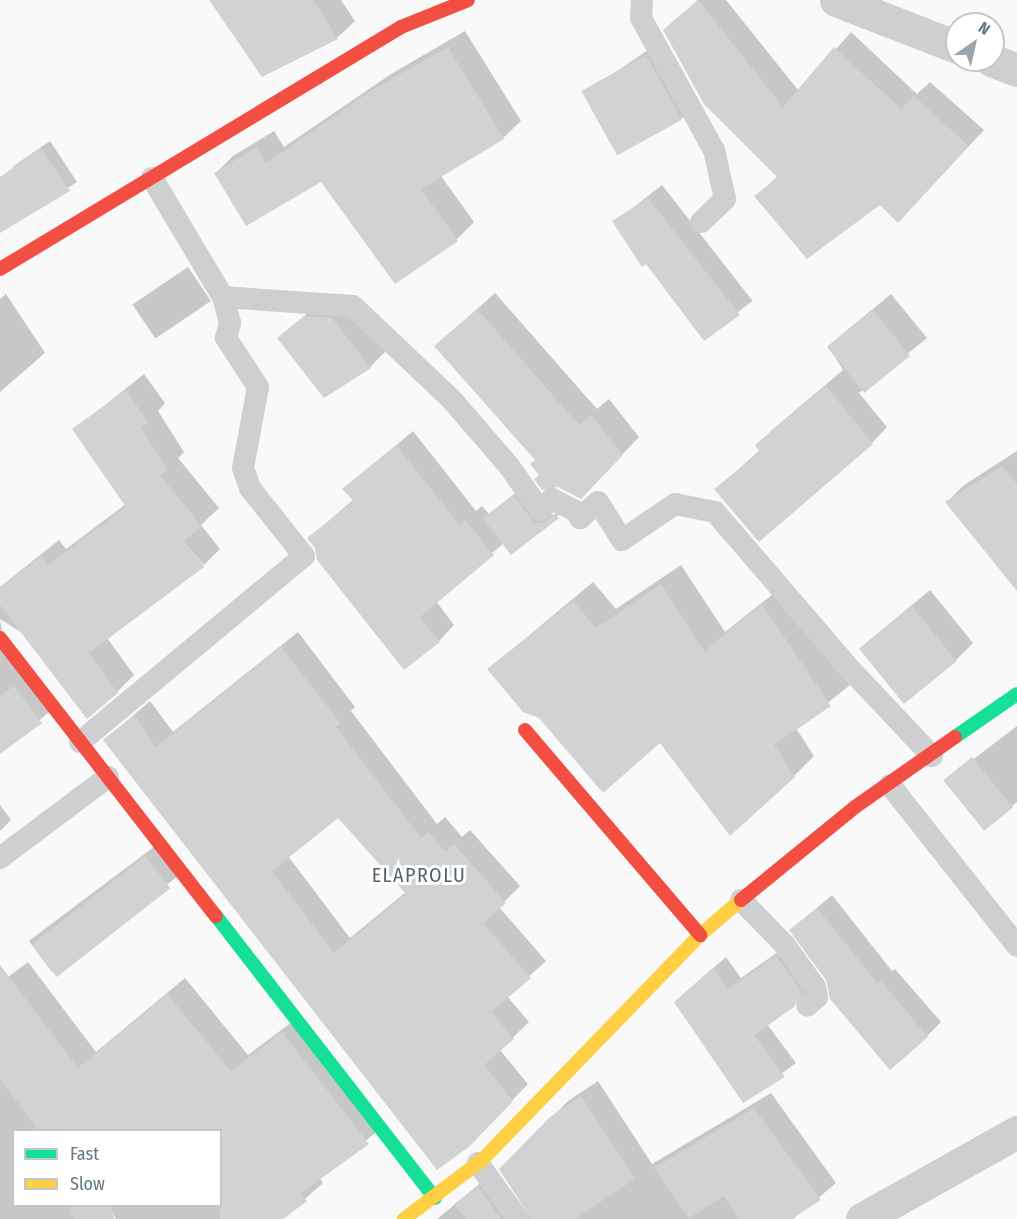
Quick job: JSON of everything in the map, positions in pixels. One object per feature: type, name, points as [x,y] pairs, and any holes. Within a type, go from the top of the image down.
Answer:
[{"type":"street","points":[[0,269],[401,27],[468,0]]},
{"type":"street","points":[[836,0],[945,42]]},
{"type":"street","points":[[0,638],[435,1198]]},
{"type":"street","points":[[404,1219],[435,1198],[478,1163],[700,935],[855,807],[932,756],[1017,694]]},
{"type":"street","points":[[525,730],[700,935]]},
{"type":"street","points":[[877,1216],[1017,1132]]},
{"type":"street","points":[[87,1207],[96,1219]]},
{"type":"lane","points":[[642,0],[641,18],[714,150],[725,199],[701,222]]},
{"type":"lane","points":[[80,742],[304,556],[250,488],[243,468],[258,387],[226,338],[230,323],[223,297],[152,178]]},
{"type":"lane","points":[[223,297],[353,306],[452,400],[509,466],[540,510],[552,499],[577,512],[580,518],[598,502],[622,540],[675,504],[715,512],[849,668],[932,756]]},
{"type":"lane","points":[[0,858],[108,777]]},
{"type":"lane","points":[[890,785],[1017,946]]},
{"type":"lane","points":[[741,900],[784,944],[815,987],[817,998],[807,1006]]},
{"type":"lane","points":[[478,1163],[518,1219]]},
{"type":"building","points":[[209,0],[313,0],[338,39],[262,77]]},
{"type":"building","points":[[698,0],[783,107],[834,47],[901,109],[914,96],[969,146],[898,223],[880,205],[807,259],[754,196],[778,178],[704,104],[663,30]]},
{"type":"building","points":[[448,47],[504,139],[421,189],[458,241],[395,284],[321,182],[246,226],[214,173],[257,147],[266,163],[372,90]]},
{"type":"building","points":[[646,55],[682,120],[617,156],[581,91]]},
{"type":"building","points":[[41,148],[70,191],[0,233],[0,177]]},
{"type":"building","points":[[648,198],[740,315],[704,341],[646,264],[642,267],[612,221]]},
{"type":"building","points":[[477,309],[579,425],[591,415],[623,455],[581,499],[558,487],[542,490],[534,479],[539,475],[530,464],[535,460],[434,346]]},
{"type":"building","points":[[873,310],[910,356],[864,393],[827,347]]},
{"type":"building","points":[[304,316],[332,318],[371,368],[324,398],[277,338]]},
{"type":"building","points":[[826,386],[873,444],[759,542],[714,489],[760,452],[755,445]]},
{"type":"building","points":[[126,390],[148,422],[141,428],[168,470],[160,475],[202,526],[184,541],[204,567],[89,653],[118,693],[87,719],[0,605],[0,588],[41,556],[48,565],[126,507],[72,429]]},
{"type":"building","points":[[396,445],[460,525],[465,520],[494,555],[420,617],[440,642],[404,670],[317,560],[315,548],[307,538],[354,501],[342,489]]},
{"type":"building","points":[[1002,466],[1017,484],[1017,591],[945,502]]},
{"type":"building","points":[[513,495],[534,522],[543,523],[554,515],[559,518],[511,555],[483,518]]},
{"type":"building","points":[[661,584],[704,651],[762,604],[831,706],[774,745],[795,777],[730,836],[660,743],[603,793],[539,718],[523,712],[487,669],[573,601],[596,628]]},
{"type":"building","points":[[912,606],[957,661],[904,704],[859,649]]},
{"type":"building","points":[[281,647],[341,724],[336,727],[421,838],[428,832],[445,851],[454,844],[506,903],[483,923],[531,978],[491,1012],[514,1039],[484,1065],[513,1101],[470,1146],[437,1170],[103,740],[134,715],[156,747]],"holes":[[[338,818],[406,894],[334,953],[272,871]]]},
{"type":"building","points":[[14,686],[42,723],[0,754],[0,696]]},
{"type":"building","points":[[972,757],[1013,808],[984,831],[943,780]]},
{"type":"building","points":[[145,856],[170,888],[57,977],[32,945]]},
{"type":"building","points":[[817,908],[878,984],[881,981],[928,1037],[890,1070],[830,999],[826,980],[789,930]]},
{"type":"building","points":[[776,956],[802,992],[794,1007],[754,1035],[785,1077],[743,1103],[674,1002],[713,968],[728,989]]},
{"type":"building","points":[[0,965],[78,1068],[167,994],[231,1071],[282,1032],[369,1144],[301,1193],[307,1201],[283,1219],[220,1219],[222,1129],[38,1129],[0,1079]]},
{"type":"building","points":[[581,1096],[635,1179],[575,1219],[531,1219],[499,1169],[550,1117]]},
{"type":"building","points":[[754,1108],[821,1200],[791,1219],[739,1219],[724,1196],[689,1218],[654,1168]]},
{"type":"building","points":[[478,1186],[501,1219],[466,1219],[454,1204]]},
{"type":"traffic: fast","points":[[955,737],[1017,694]]},
{"type":"traffic: fast","points":[[216,916],[435,1198]]},
{"type":"traffic: slow","points":[[404,1219],[482,1160],[700,935],[741,900]]},
{"type":"traffic: jam","points":[[0,269],[401,27],[468,0]]},
{"type":"traffic: jam","points":[[0,638],[216,916]]},
{"type":"traffic: jam","points":[[525,730],[700,935]]},
{"type":"traffic: jam","points":[[741,900],[855,807],[955,737]]},
{"type":"district","name":"ELAPROLU","points":[[419,875]]}]
